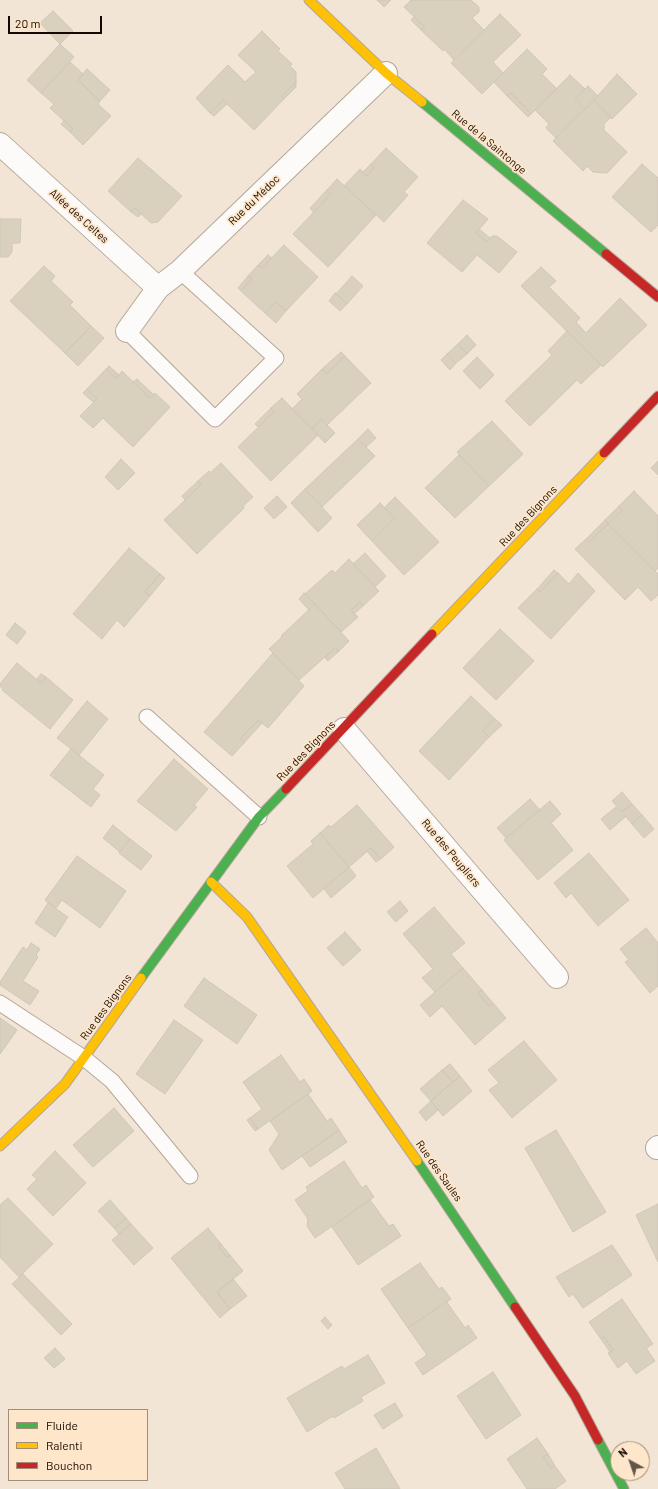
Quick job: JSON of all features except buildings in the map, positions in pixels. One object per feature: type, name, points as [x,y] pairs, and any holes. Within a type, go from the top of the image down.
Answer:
[{"type":"street","name":"Rue de la Saintonge","points":[[309,0],[386,73],[658,297]]},
{"type":"street","name":"Rue du Médoc","points":[[128,331],[158,288],[180,271],[386,73]]},
{"type":"street","name":"Allée des Celtes","points":[[0,144],[158,288]]},
{"type":"street","name":"Rue des Bignons","points":[[0,1146],[65,1084],[211,882],[260,817],[658,396]]},
{"type":"street","name":"Rue des Peupliers","points":[[344,729],[557,977]]},
{"type":"street","name":"Rue des Saules","points":[[211,882],[247,917],[449,1207],[575,1396],[624,1489]]},
{"type":"lane","points":[[128,331],[215,419],[276,358],[180,271]]},
{"type":"lane","points":[[147,718],[260,817]]},
{"type":"lane","points":[[0,1003],[84,1058],[112,1081],[190,1176]]},
{"type":"traffic: fast","points":[[422,102],[606,254]]},
{"type":"traffic: fast","points":[[141,978],[259,817],[286,789]]},
{"type":"traffic: fast","points":[[417,1161],[515,1307]]},
{"type":"traffic: fast","points":[[598,1440],[624,1489]]},
{"type":"traffic: slow","points":[[309,0],[386,73],[422,102]]},
{"type":"traffic: slow","points":[[432,634],[604,453]]},
{"type":"traffic: slow","points":[[211,882],[247,917],[417,1161]]},
{"type":"traffic: slow","points":[[0,1146],[65,1084],[141,978]]},
{"type":"traffic: jam","points":[[606,254],[658,297]]},
{"type":"traffic: jam","points":[[604,453],[658,396]]},
{"type":"traffic: jam","points":[[286,789],[432,634]]},
{"type":"traffic: jam","points":[[515,1307],[575,1396],[598,1440]]}]
